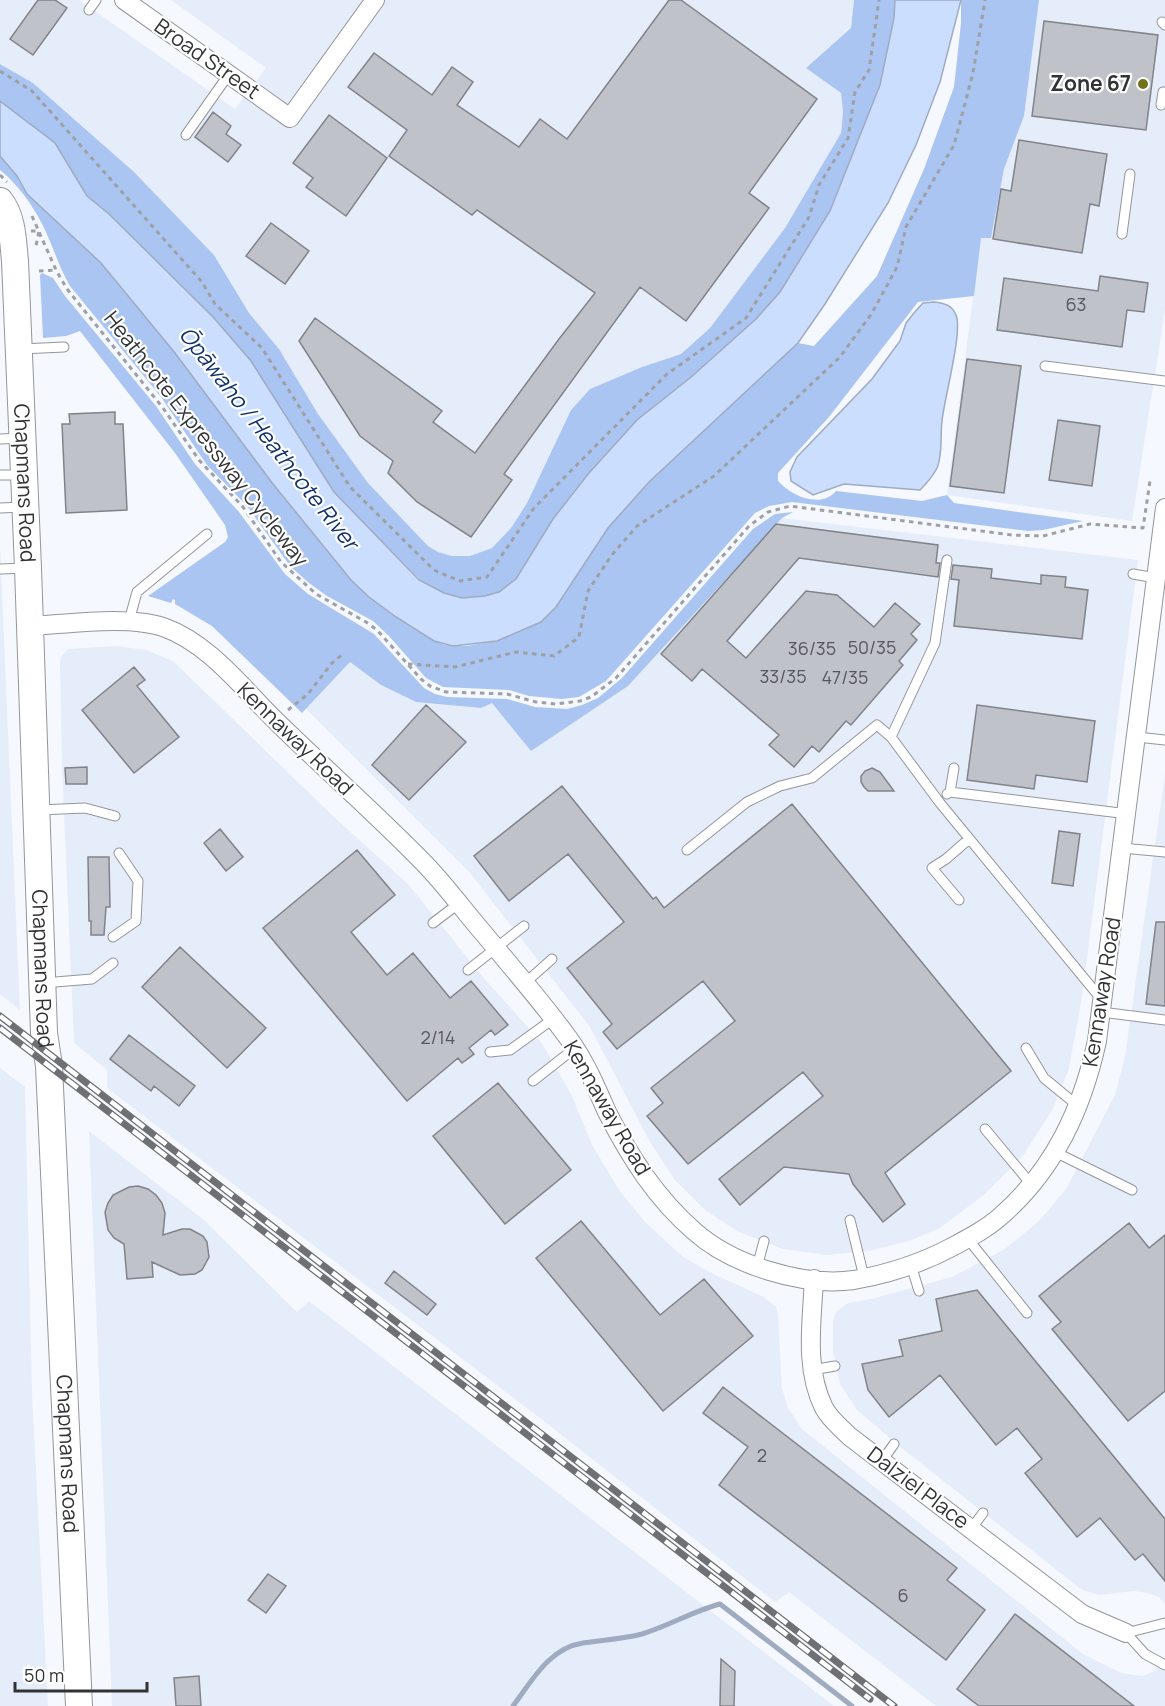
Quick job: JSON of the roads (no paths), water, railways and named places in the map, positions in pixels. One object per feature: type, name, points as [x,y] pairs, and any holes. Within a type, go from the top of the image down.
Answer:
[{"type":"street","name":"Broad Street","points":[[124,0],[290,118],[375,0]]},
{"type":"street","name":"Chapmans Road","points":[[6,194],[7,215],[12,231],[18,349],[11,438],[12,475],[25,507],[44,1032],[49,1066],[79,1706]]},
{"type":"street","name":"Kennaway Road","points":[[30,626],[129,621],[148,623],[167,628],[184,637],[210,656],[424,863],[525,983],[575,1048],[636,1165],[665,1203],[696,1233],[727,1255],[757,1268],[767,1272],[814,1280],[850,1280],[926,1261],[968,1239],[1001,1215],[1030,1184],[1055,1152],[1078,1106],[1089,1078],[1102,1006],[1156,578],[1163,545],[1165,508]]},
{"type":"street","name":"Dalziel Place","points":[[814,1280],[810,1345],[812,1370],[825,1408],[834,1422],[849,1436],[1082,1614],[1126,1634]]},
{"type":"lane","points":[[89,10],[96,0]]},
{"type":"lane","points":[[186,135],[229,74]]},
{"type":"lane","points":[[1161,105],[1163,92]]},
{"type":"lane","points":[[1122,234],[1130,174]]},
{"type":"lane","points":[[18,349],[64,347]]},
{"type":"lane","points":[[1045,366],[1165,381]]},
{"type":"lane","points":[[0,508],[25,507]]},
{"type":"lane","points":[[129,621],[137,592],[207,534]]},
{"type":"lane","points":[[891,737],[935,643],[947,560]]},
{"type":"lane","points":[[1,569],[28,568]]},
{"type":"lane","points":[[1133,574],[1156,578]]},
{"type":"lane","points":[[687,850],[747,802],[780,786],[812,778],[877,725],[891,737],[940,803],[1102,1006],[1165,1020]]},
{"type":"lane","points":[[1137,737],[1165,740]]},
{"type":"lane","points":[[940,803],[950,792],[954,768]]},
{"type":"lane","points":[[950,792],[1128,814]]},
{"type":"lane","points":[[37,810],[85,808],[115,816]]},
{"type":"lane","points":[[959,900],[932,868],[946,860],[969,839]]},
{"type":"lane","points":[[1122,848],[1165,852]]},
{"type":"lane","points":[[113,937],[136,921],[138,881],[119,853]]},
{"type":"lane","points":[[433,923],[458,903]]},
{"type":"lane","points":[[468,970],[524,926]]},
{"type":"lane","points":[[525,983],[552,959]]},
{"type":"lane","points":[[43,983],[92,979],[113,963]]},
{"type":"lane","points":[[490,1052],[510,1050],[554,1019]]},
{"type":"lane","points":[[534,1081],[575,1048]]},
{"type":"lane","points":[[1026,1048],[1044,1078],[1078,1106]]},
{"type":"lane","points":[[985,1129],[1030,1184]]},
{"type":"lane","points":[[1055,1152],[1132,1190]]},
{"type":"lane","points":[[850,1220],[864,1277]]},
{"type":"lane","points":[[968,1239],[1027,1313]]},
{"type":"lane","points":[[757,1268],[764,1241]]},
{"type":"lane","points":[[911,1265],[919,1291]]},
{"type":"lane","points":[[812,1370],[835,1366]]},
{"type":"lane","points":[[882,1461],[894,1444]]},
{"type":"lane","points":[[971,1529],[983,1513]]},
{"type":"lane","points":[[1165,1623],[1126,1634],[1145,1654],[1165,1665]]},
{"type":"water","name":"Ōpāwaho / Heathcote River","points":[[895,0],[961,0],[940,82],[916,145],[888,203],[798,343],[649,482],[608,528],[556,607],[541,622],[497,641],[453,646],[434,641],[396,617],[351,580],[273,484],[175,353],[101,263],[27,194],[17,176],[0,156],[0,101],[55,143],[87,196],[109,214],[213,317],[251,361],[334,492],[419,580],[444,593],[462,598],[485,596],[499,592],[516,579],[553,519],[589,473],[637,420],[690,378],[756,319],[780,292],[830,211],[880,85],[894,18]]},
{"type":"water","points":[[934,302],[952,309],[956,315],[957,336],[942,421],[940,457],[937,468],[930,479],[920,490],[844,484],[813,495],[791,481],[790,472],[797,457],[872,379],[900,341],[906,323],[914,313],[923,303]]},
{"type":"waterway","points":[[513,1706],[542,1667],[560,1651],[583,1643],[642,1634],[720,1604],[852,1706]]},
{"type":"railway","points":[[0,1016],[894,1706]]},
{"type":"railway","points":[[0,1028],[870,1699]]},
{"type":"place","name":"Zone 67","points":[[1143,84]]}]
